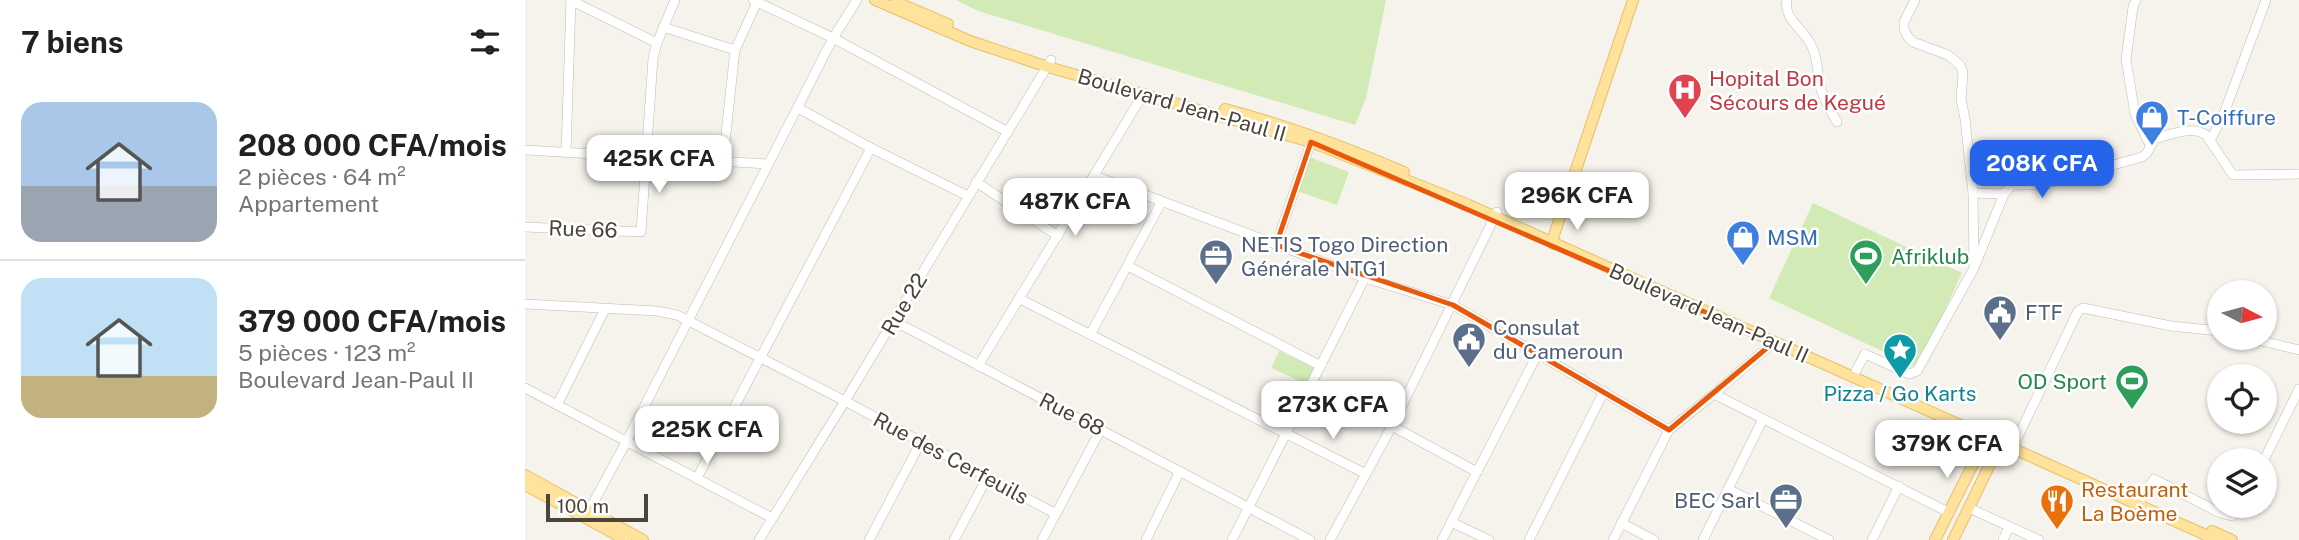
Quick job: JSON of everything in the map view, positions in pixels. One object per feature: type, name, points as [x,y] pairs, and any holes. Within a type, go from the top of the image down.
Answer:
[{"type":"main road","name":"Boulevard Jean-Paul II","points":[[876,0],[970,41],[1277,123],[1349,148],[1774,342],[2231,540]]},
{"type":"main road","name":"Boulevard Jean-Paul II","points":[[892,0],[968,33],[1050,63],[1311,142],[1496,214]]},
{"type":"main road","points":[[1553,241],[1633,0]]},
{"type":"main road","name":"Boulevard Jean-Paul II","points":[[1553,241],[1856,372],[1987,433]]},
{"type":"main road","points":[[1935,540],[1987,433]]},
{"type":"main road","points":[[1953,540],[2001,439]]},
{"type":"main road","name":"Boulevard Jean-Paul II","points":[[2014,444],[2217,540]]},
{"type":"main road","points":[[525,475],[626,540]]},
{"type":"main road","points":[[525,485],[643,540]]},
{"type":"street","points":[[566,152],[571,0],[657,43]]},
{"type":"street","points":[[647,156],[653,58],[675,0]]},
{"type":"street","points":[[587,514],[833,38],[857,0]]},
{"type":"street","points":[[1787,0],[1786,7],[1791,20],[1809,40],[1814,50],[1821,90],[1837,122]]},
{"type":"street","points":[[1915,0],[1904,22],[1907,37],[1913,42],[1948,55],[1960,65],[1963,73],[1961,99],[1973,193],[1973,268]]},
{"type":"street","points":[[2210,141],[2223,116],[2266,0]]},
{"type":"street","points":[[723,161],[735,50],[755,1],[833,38],[1008,132]]},
{"type":"street","points":[[2132,2],[2126,59],[2135,114],[2150,145]]},
{"type":"street","points":[[663,27],[735,50]]},
{"type":"street","name":"Rue 22","points":[[759,540],[1050,63]]},
{"type":"street","points":[[978,366],[1144,93]]},
{"type":"street","points":[[798,108],[968,196]]},
{"type":"street","points":[[1856,372],[1865,354],[1909,373],[1917,371],[1973,268],[2004,194],[2012,185],[2041,185],[2143,157],[2154,139],[2193,130],[2203,131],[2233,176],[2299,174]]},
{"type":"street","points":[[1276,245],[1311,142]]},
{"type":"street","points":[[697,478],[871,148]]},
{"type":"street","points":[[525,150],[768,164]]},
{"type":"street","name":"Rue 66","points":[[525,227],[641,232],[647,156]]},
{"type":"street","points":[[1095,176],[1365,278],[1453,305],[1669,430]]},
{"type":"street","points":[[976,183],[1058,236]]},
{"type":"street","points":[[1973,193],[2004,194]]},
{"type":"street","points":[[1090,335],[1162,201]]},
{"type":"street","points":[[1330,540],[1392,426],[1496,214]]},
{"type":"street","points":[[1128,266],[1321,366]]},
{"type":"street","points":[[1232,540],[1365,278]]},
{"type":"street","points":[[1020,299],[1366,474]]},
{"type":"street","name":"Rue des Cerfeuils","points":[[525,304],[657,312],[687,320],[1056,514]]},
{"type":"street","points":[[2014,444],[2078,311],[2083,307],[2171,326],[2207,330]]},
{"type":"street","points":[[557,405],[605,309]]},
{"type":"street","name":"Rue 68","points":[[894,321],[1310,540]]},
{"type":"street","points":[[1613,540],[1669,430],[1774,342]]},
{"type":"street","points":[[2277,345],[2299,351]]},
{"type":"street","points":[[1442,540],[1538,353]]},
{"type":"street","points":[[525,388],[772,518]]},
{"type":"street","points":[[2270,448],[2299,389]]},
{"type":"street","points":[[1529,540],[1604,391]]},
{"type":"street","points":[[1714,394],[1948,512]]},
{"type":"street","points":[[1703,540],[1763,419]]},
{"type":"street","points":[[1392,426],[1477,472]]},
{"type":"street","points":[[1042,540],[1101,429]]},
{"type":"street","points":[[869,540],[921,442]]},
{"type":"street","points":[[1146,540],[1180,471]]},
{"type":"street","points":[[954,540],[987,478]]},
{"type":"street","points":[[2141,499],[2154,480],[2207,506]]},
{"type":"street","points":[[1872,540],[1899,486]]},
{"type":"street","points":[[1728,489],[1829,540]]},
{"type":"street","points":[[1969,508],[2039,540]]},
{"type":"street","points":[[1451,522],[1489,540]]},
{"type":"street","points":[[1621,523],[1654,540]]},
{"type":"street","points":[[2003,540],[2009,527]]},
{"type":"highlighted area","points":[[1311,142],[1774,342],[1669,430],[1453,305],[1276,245]]},
{"type":"green space","points":[[956,0],[1386,0],[1366,98],[1355,125],[978,11]]},
{"type":"green space","points":[[1309,157],[1349,172],[1337,205],[1297,191]]},
{"type":"green space","name":"Afriklub","points":[[1813,203],[1962,273],[1918,368],[1769,298]]},
{"type":"green space","points":[[1279,351],[1314,368],[1306,384],[1271,368]]},
{"type":"place","name":"Hopital Bon Sécours de Kegué","points":[[1685,120]]},
{"type":"place","name":"T-Coiffure","points":[[2152,147]]},
{"type":"place","name":"MSM","points":[[1743,267]]},
{"type":"place","name":"NETIS Togo Direction Générale NTG1","points":[[1216,286]]},
{"type":"place","name":"Afriklub","points":[[1866,286]]},
{"type":"place","name":"FTF","points":[[2000,342]]},
{"type":"place","name":"Consulat du Cameroun","points":[[1469,369]]},
{"type":"place","name":"Pizza / Go Karts","points":[[1900,380]]},
{"type":"place","name":"OD Sport","points":[[2132,411]]},
{"type":"place","name":"BEC Sarl","points":[[1786,530]]},
{"type":"place","name":"Restaurant La Boème","points":[[2057,531]]}]
